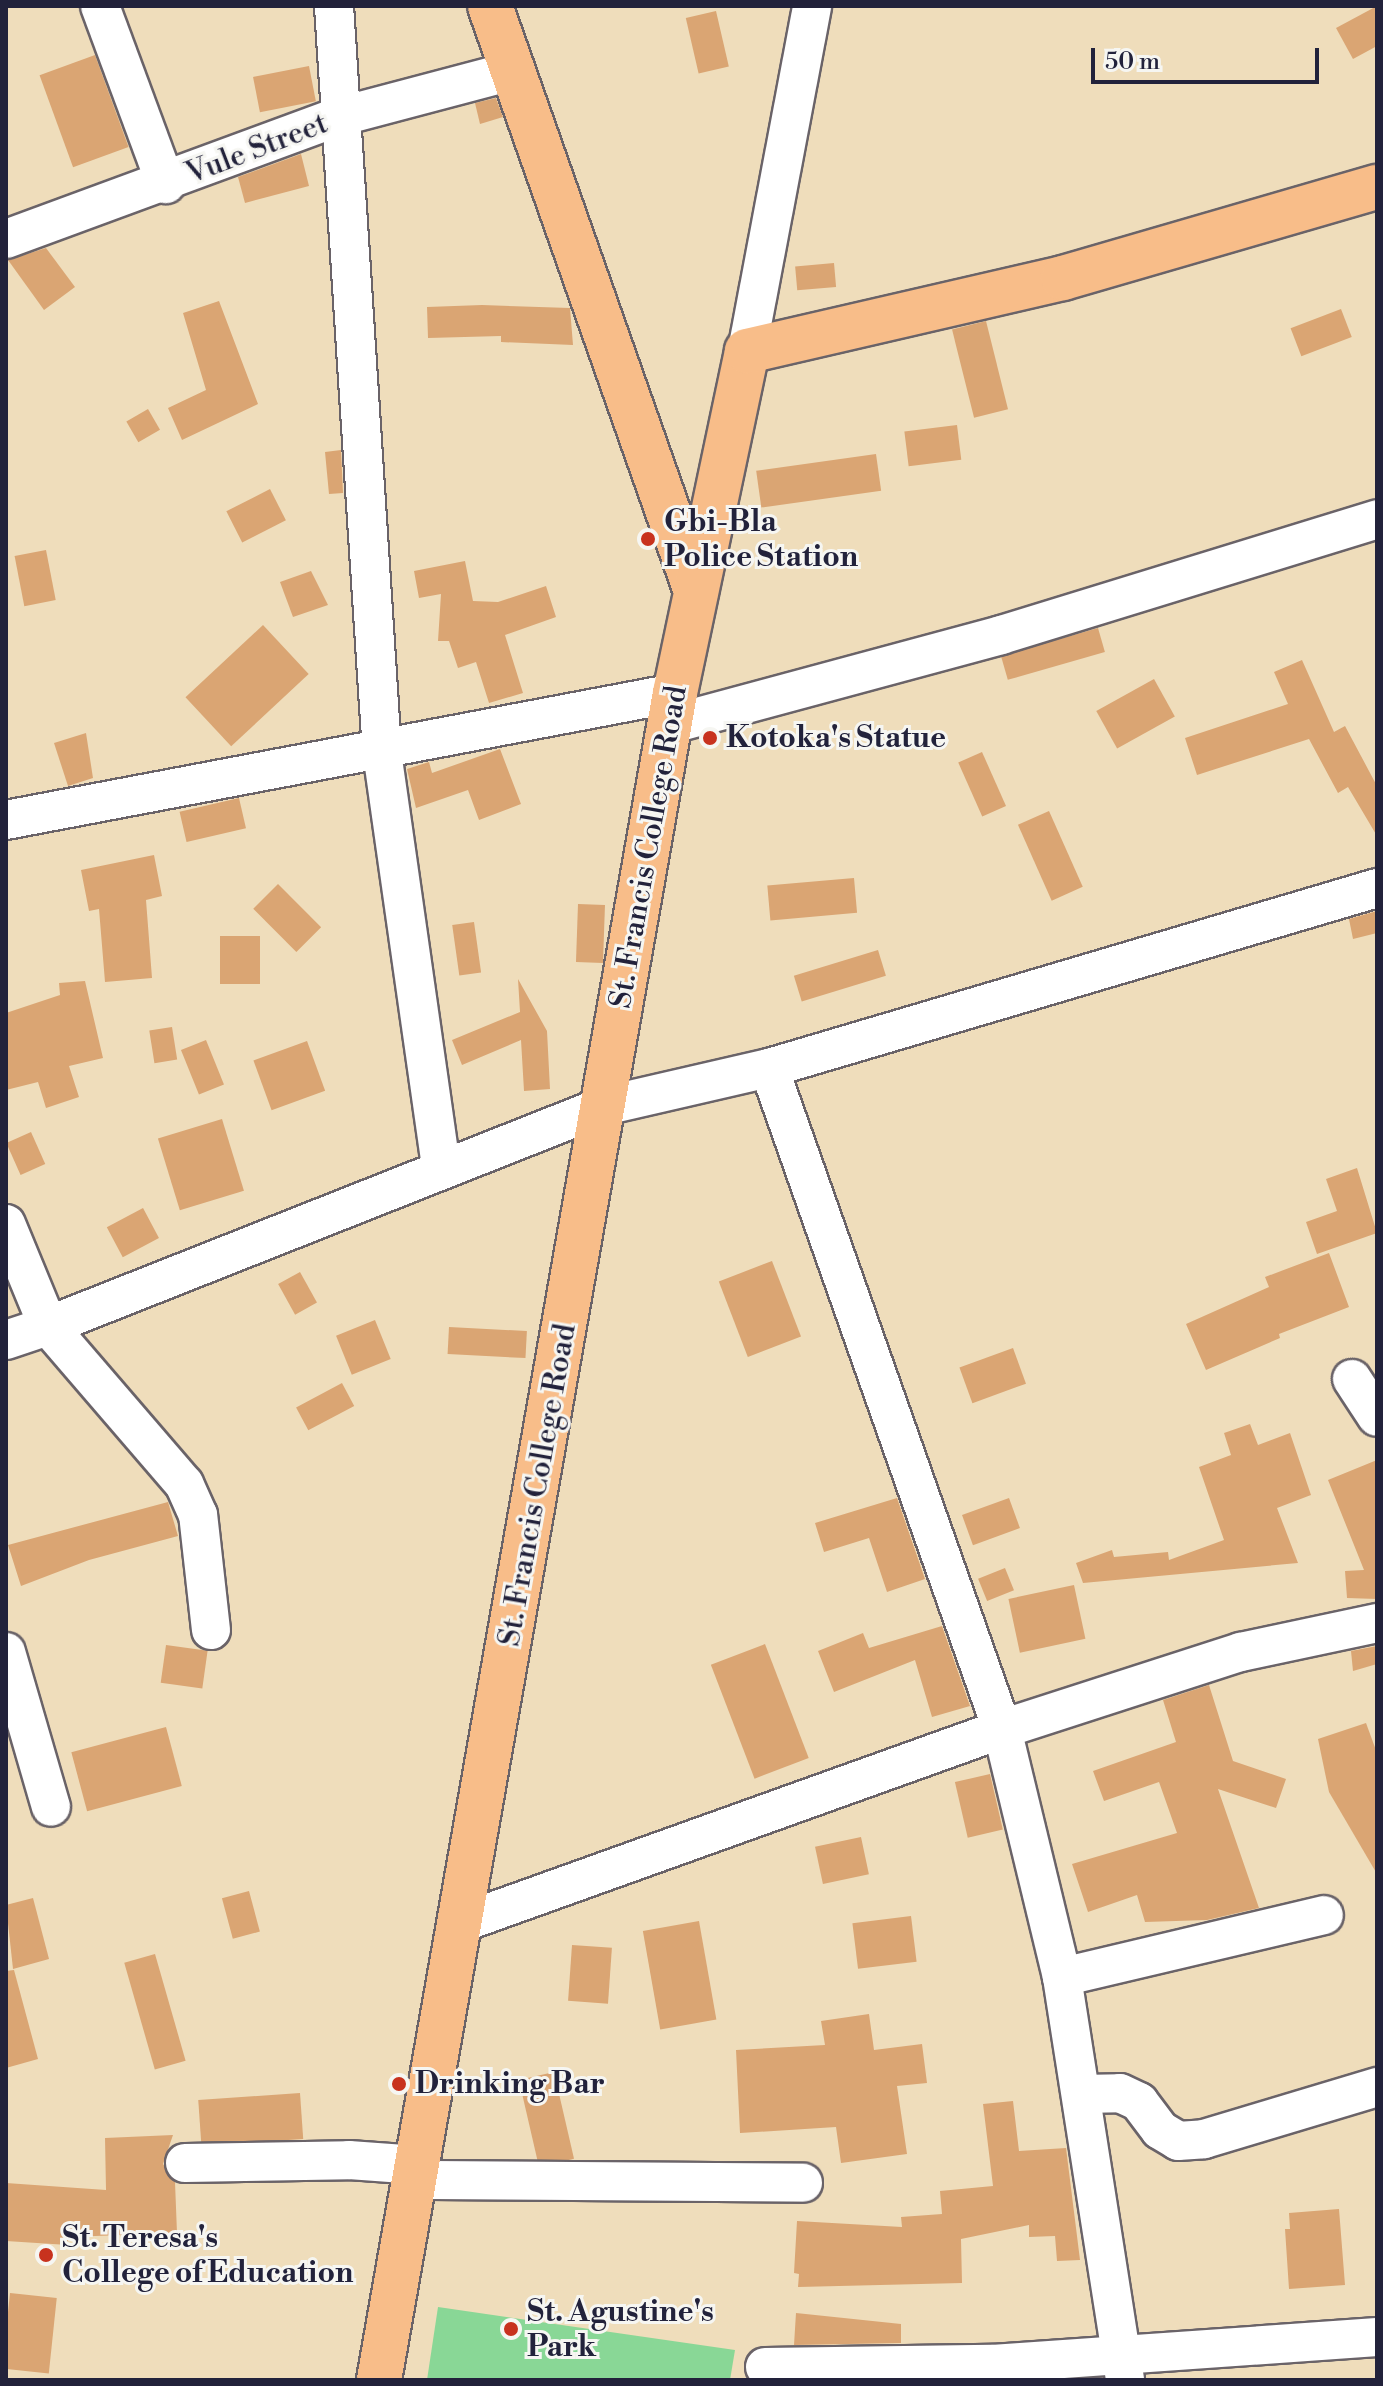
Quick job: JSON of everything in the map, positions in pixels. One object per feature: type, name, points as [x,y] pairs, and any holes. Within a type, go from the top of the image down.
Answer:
[{"type":"main road","points":[[490,6],[696,591]]},
{"type":"main road","points":[[747,351],[1063,278],[1375,192]]},
{"type":"main road","name":"St. Francis College Road","points":[[379,2380],[674,708],[747,351]]},
{"type":"street","points":[[100,6],[166,184]]},
{"type":"street","points":[[334,6],[338,117],[363,413],[382,752],[441,1167]]},
{"type":"street","points":[[747,351],[812,6]]},
{"type":"street","name":"Vule Street","points":[[6,239],[166,184],[338,117],[512,71]]},
{"type":"street","points":[[6,820],[382,752],[674,708],[1001,635],[1377,519]]},
{"type":"street","points":[[6,1340],[48,1326],[441,1167],[604,1106],[769,1068],[1377,888]]},
{"type":"street","points":[[769,1068],[1002,1729],[1062,1977],[1124,2368]]},
{"type":"street","points":[[6,1224],[48,1326],[184,1484],[198,1515],[211,1630]]},
{"type":"street","points":[[1352,1379],[1377,1417]]},
{"type":"street","points":[[461,1923],[1002,1729],[1241,1652],[1377,1623]]},
{"type":"street","points":[[6,1652],[51,1807]]},
{"type":"street","points":[[1062,1977],[1324,1915]]},
{"type":"street","points":[[1081,2094],[1120,2093],[1139,2102],[1160,2130],[1178,2141],[1204,2139],[1377,2087]]},
{"type":"street","points":[[185,2163],[349,2160],[416,2172],[803,2183]]},
{"type":"street","points":[[765,2367],[992,2372],[1124,2368],[1377,2337]]},
{"type":"green space","name":"St. Agustine's Park","points":[[438,2307],[735,2350],[730,2380],[427,2380]]},
{"type":"building","points":[[1377,6],[1377,46],[1353,59],[1336,28]]},
{"type":"building","points":[[716,11],[729,67],[699,74],[686,18]]},
{"type":"building","points":[[95,55],[129,147],[73,167],[40,75]]},
{"type":"building","points":[[309,66],[316,101],[260,112],[253,77]]},
{"type":"building","points":[[496,98],[503,117],[480,124],[475,103]]},
{"type":"building","points":[[301,154],[309,186],[245,203],[238,177]]},
{"type":"building","points":[[46,248],[75,287],[44,310],[8,260]]},
{"type":"building","points":[[834,263],[836,287],[797,290],[795,266]]},
{"type":"building","points":[[219,301],[258,404],[182,440],[168,408],[206,390],[183,313]]},
{"type":"building","points":[[427,307],[570,308],[573,345],[501,342],[501,336],[428,338]]},
{"type":"building","points":[[1341,309],[1352,337],[1301,356],[1291,328]]},
{"type":"building","points":[[986,321],[1008,409],[974,418],[952,329]]},
{"type":"building","points":[[148,409],[160,430],[138,442],[126,422]]},
{"type":"building","points":[[957,425],[961,460],[909,466],[904,431]]},
{"type":"building","points":[[341,450],[343,493],[329,494],[325,452]]},
{"type":"building","points":[[876,454],[881,491],[761,507],[756,471]]},
{"type":"building","points":[[270,489],[286,520],[242,542],[226,511]]},
{"type":"building","points":[[46,550],[56,600],[24,606],[15,556]]},
{"type":"building","points":[[465,561],[473,601],[498,602],[546,586],[556,617],[505,635],[523,693],[489,703],[476,662],[458,668],[449,641],[438,641],[441,594],[419,598],[414,571]]},
{"type":"building","points":[[311,571],[328,605],[293,617],[280,582]]},
{"type":"building","points":[[263,625],[309,674],[231,746],[185,697]]},
{"type":"building","points":[[1098,628],[1105,652],[1008,680],[1001,656]]},
{"type":"building","points":[[1302,660],[1334,732],[1345,726],[1377,786],[1377,836],[1348,787],[1338,793],[1309,739],[1197,775],[1185,738],[1288,704],[1274,672]]},
{"type":"building","points":[[1154,679],[1175,717],[1117,749],[1096,711]]},
{"type":"building","points":[[86,733],[93,778],[68,786],[54,743]]},
{"type":"building","points":[[500,749],[521,804],[479,820],[468,790],[416,808],[407,769],[429,762],[432,773]]},
{"type":"building","points":[[982,752],[1006,806],[982,816],[958,763]]},
{"type":"building","points":[[239,798],[246,828],[187,842],[180,812]]},
{"type":"building","points":[[1049,811],[1083,887],[1052,901],[1018,825]]},
{"type":"building","points":[[154,855],[162,896],[146,900],[152,978],[105,982],[99,909],[89,911],[81,870]]},
{"type":"building","points":[[854,878],[857,913],[770,920],[767,886]]},
{"type":"building","points":[[278,884],[321,927],[296,952],[253,909]]},
{"type":"building","points":[[578,904],[605,905],[603,963],[576,962]]},
{"type":"building","points":[[1377,911],[1377,933],[1353,939],[1349,919]]},
{"type":"building","points":[[474,922],[481,973],[459,976],[452,925]]},
{"type":"building","points":[[220,936],[260,936],[260,984],[220,984]]},
{"type":"building","points":[[878,950],[886,976],[802,1002],[794,976]]},
{"type":"building","points":[[518,979],[547,1031],[550,1089],[524,1091],[521,1040],[462,1065],[452,1040],[520,1012]]},
{"type":"building","points":[[85,981],[103,1058],[69,1066],[79,1097],[46,1108],[38,1082],[6,1090],[6,1013],[60,995],[59,983]]},
{"type":"building","points":[[172,1027],[177,1060],[154,1063],[149,1031]]},
{"type":"building","points":[[206,1040],[224,1085],[199,1095],[181,1050]]},
{"type":"building","points":[[307,1041],[325,1091],[272,1110],[253,1060]]},
{"type":"building","points":[[222,1119],[244,1191],[180,1210],[158,1139]]},
{"type":"building","points":[[31,1132],[45,1164],[21,1175],[6,1143]]},
{"type":"building","points":[[1357,1168],[1377,1233],[1317,1254],[1306,1222],[1337,1211],[1326,1179]]},
{"type":"building","points":[[143,1208],[159,1238],[123,1257],[107,1227]]},
{"type":"building","points":[[1329,1253],[1349,1307],[1279,1334],[1280,1338],[1206,1370],[1186,1324],[1269,1287],[1265,1277]]},
{"type":"building","points":[[772,1261],[801,1337],[748,1357],[719,1281]]},
{"type":"building","points":[[300,1272],[317,1303],[295,1315],[278,1284]]},
{"type":"building","points":[[375,1320],[391,1359],[352,1375],[336,1336]]},
{"type":"building","points":[[449,1327],[527,1331],[525,1358],[448,1354]]},
{"type":"building","points":[[1013,1348],[1026,1384],[972,1403],[959,1367]]},
{"type":"building","points":[[342,1383],[354,1406],[308,1430],[296,1407]]},
{"type":"building","points":[[1250,1424],[1258,1445],[1290,1433],[1311,1495],[1277,1508],[1298,1563],[1083,1583],[1076,1563],[1112,1550],[1114,1557],[1168,1552],[1169,1560],[1224,1540],[1199,1467],[1231,1455],[1224,1433]]},
{"type":"building","points":[[1377,1460],[1377,1599],[1347,1598],[1345,1571],[1364,1570],[1328,1480]]},
{"type":"building","points":[[897,1498],[925,1579],[887,1592],[869,1538],[824,1552],[815,1523]]},
{"type":"building","points":[[1009,1498],[1020,1528],[973,1545],[962,1515]]},
{"type":"building","points":[[168,1502],[178,1536],[89,1560],[21,1586],[8,1545]]},
{"type":"building","points":[[1005,1568],[1014,1590],[987,1601],[978,1579]]},
{"type":"building","points":[[1074,1585],[1085,1639],[1020,1653],[1008,1599]]},
{"type":"building","points":[[942,1626],[970,1706],[932,1717],[915,1660],[834,1692],[818,1651],[863,1633],[869,1648]]},
{"type":"building","points":[[765,1644],[809,1758],[755,1779],[711,1665]]},
{"type":"building","points":[[166,1645],[208,1651],[202,1688],[161,1683]]},
{"type":"building","points":[[1377,1646],[1377,1664],[1353,1671],[1351,1651]]},
{"type":"building","points":[[1209,1685],[1233,1761],[1286,1779],[1276,1808],[1218,1789],[1259,1908],[1207,1920],[1145,1922],[1137,1895],[1088,1912],[1072,1864],[1177,1833],[1159,1782],[1104,1801],[1093,1771],[1176,1742],[1163,1700]]},
{"type":"building","points":[[1366,1723],[1377,1753],[1377,1874],[1329,1792],[1318,1739]]},
{"type":"building","points":[[166,1727],[182,1786],[87,1811],[71,1752]]},
{"type":"building","points":[[990,1774],[1003,1830],[968,1838],[955,1782]]},
{"type":"building","points":[[861,1837],[869,1874],[823,1884],[815,1847]]},
{"type":"building","points":[[249,1891],[260,1932],[233,1939],[222,1898]]},
{"type":"building","points":[[33,1898],[49,1959],[13,1969],[6,1905]]},
{"type":"building","points":[[911,1916],[917,1962],[858,1969],[852,1923]]},
{"type":"building","points":[[699,1921],[716,2019],[660,2029],[643,1931]]},
{"type":"building","points":[[572,1945],[612,1948],[608,2004],[568,2001]]},
{"type":"building","points":[[155,1954],[186,2061],[155,2070],[124,1963]]},
{"type":"building","points":[[14,1970],[38,2059],[6,2068],[6,1971]]},
{"type":"building","points":[[869,2014],[874,2050],[922,2044],[927,2083],[897,2086],[907,2154],[841,2163],[836,2127],[740,2133],[736,2050],[825,2045],[821,2021]]},
{"type":"building","points":[[554,2072],[574,2159],[539,2167],[519,2080]]},
{"type":"building","points":[[300,2093],[303,2139],[201,2146],[198,2100]]},
{"type":"building","points":[[1013,2101],[1019,2151],[1066,2148],[1080,2260],[1057,2261],[1055,2236],[1029,2237],[1029,2225],[961,2239],[962,2283],[798,2287],[799,2274],[794,2273],[797,2221],[902,2227],[901,2217],[942,2214],[940,2191],[993,2186],[983,2104]]},
{"type":"building","points":[[173,2135],[163,2164],[175,2182],[177,2233],[68,2237],[68,2245],[6,2241],[6,2183],[106,2190],[105,2138]]},
{"type":"building","points":[[1339,2209],[1345,2285],[1289,2289],[1285,2229],[1290,2229],[1289,2213]]},
{"type":"building","points":[[10,2293],[57,2298],[49,2373],[6,2369]]},
{"type":"building","points":[[796,2313],[901,2324],[901,2343],[794,2345]]},
{"type":"place","name":"Gbi-Bla Police Station","points":[[648,539]]},
{"type":"place","name":"Kotoka's Statue","points":[[710,738]]},
{"type":"place","name":"Drinking Bar","points":[[399,2084]]},
{"type":"place","name":"St. Teresa's College of Education","points":[[46,2255]]},
{"type":"place","name":"St. Agustine's Park","points":[[511,2329]]}]
